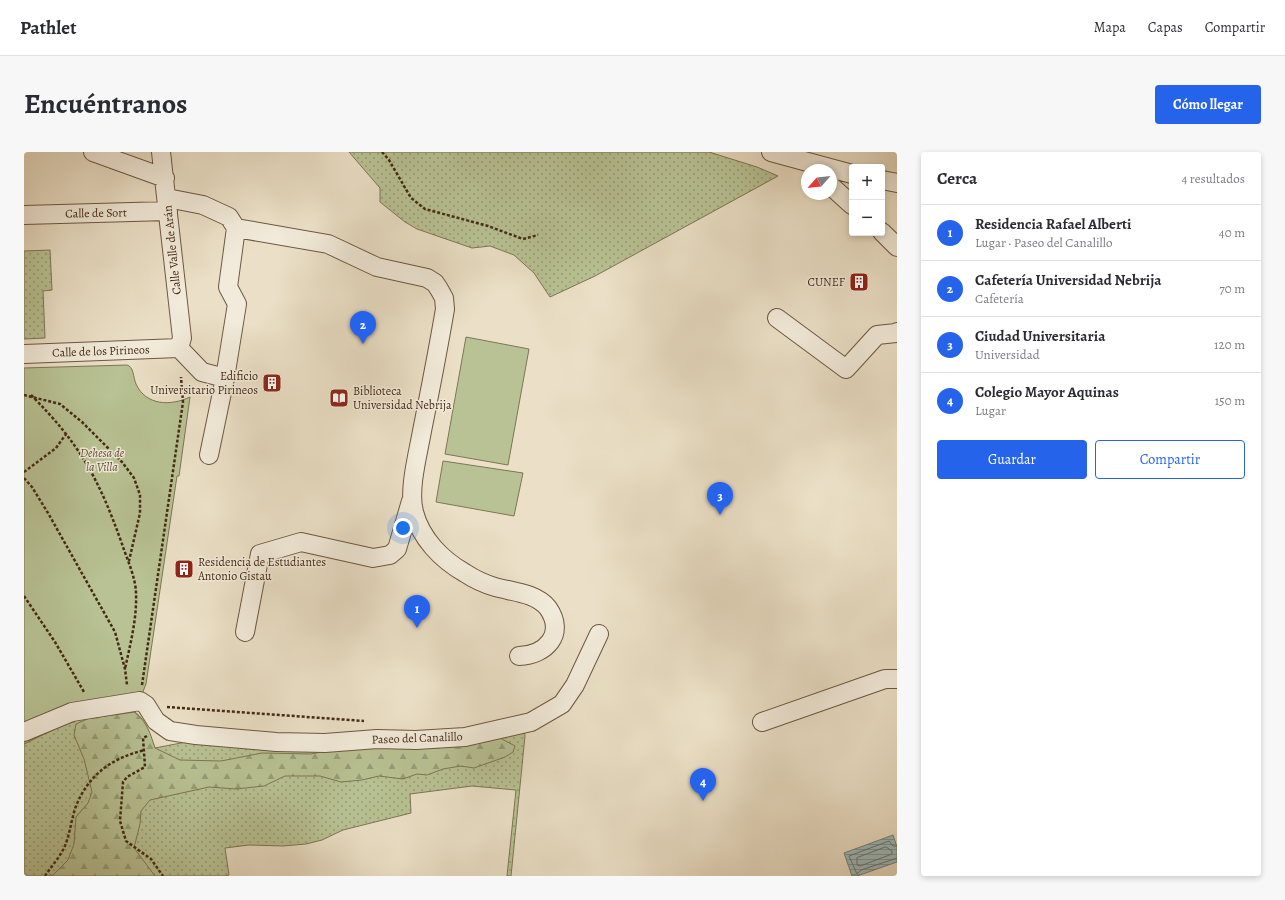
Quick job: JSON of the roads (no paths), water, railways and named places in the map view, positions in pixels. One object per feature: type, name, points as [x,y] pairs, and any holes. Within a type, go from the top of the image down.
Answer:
[{"type":"street","points":[[93,152],[165,178]]},
{"type":"street","name":"Calle Valle de Arán","points":[[161,152],[182,338],[179,348]]},
{"type":"street","points":[[779,154],[801,166]]},
{"type":"street","points":[[779,154],[849,173]]},
{"type":"street","points":[[885,180],[897,182]]},
{"type":"street","points":[[837,191],[849,202]]},
{"type":"street","name":"Calle de Sort","points":[[24,215],[168,205],[203,205],[229,217],[236,228]]},
{"type":"street","points":[[209,455],[225,378],[237,304],[228,288],[236,228],[328,244],[377,266],[427,278],[435,283],[444,298],[445,309],[417,460],[412,500],[397,549],[390,555],[373,558],[301,542],[260,554],[245,632]]},
{"type":"street","points":[[885,235],[897,247]]},
{"type":"street","points":[[777,318],[846,369],[877,335],[896,334],[897,332]]},
{"type":"street","points":[[179,348],[202,372],[225,378]]},
{"type":"street","name":"Calle de los Pirineos","points":[[24,354],[179,348]]},
{"type":"street","points":[[412,500],[414,512],[424,534],[431,545],[452,565],[480,582],[536,597],[546,606],[555,624],[552,641],[548,646],[539,652],[529,656],[519,656]]},
{"type":"street","name":"Paseo del Canalillo","points":[[24,732],[72,712],[138,703],[156,721],[170,731],[276,742],[325,743],[377,739],[416,740],[465,737],[531,722],[562,704],[575,685],[599,634]]},
{"type":"street","points":[[762,722],[885,679],[897,679]]},
{"type":"water","points":[[893,835],[897,847],[897,862],[857,876],[852,876],[844,853]]},
{"type":"place","name":"CUNEF","points":[[859,282]]},
{"type":"place","name":"Cafetería Universidad Nebrija","points":[[363,344]]},
{"type":"place","name":"Edificio Universitario Pirineos","points":[[272,383]]},
{"type":"place","name":"Biblioteca Universidad Nebrija","points":[[339,398]]},
{"type":"place","name":"Ciudad Universitaria","points":[[720,515]]},
{"type":"place","name":"Residencia de Estudiantes Antonio Gistau","points":[[184,569]]},
{"type":"place","name":"Residencia Rafael Alberti","points":[[417,628]]},
{"type":"place","name":"Colegio Mayor Aquinas","points":[[703,801]]},
{"type":"park label","name":"Dehesa de la Villa","points":[[102,460]]}]
